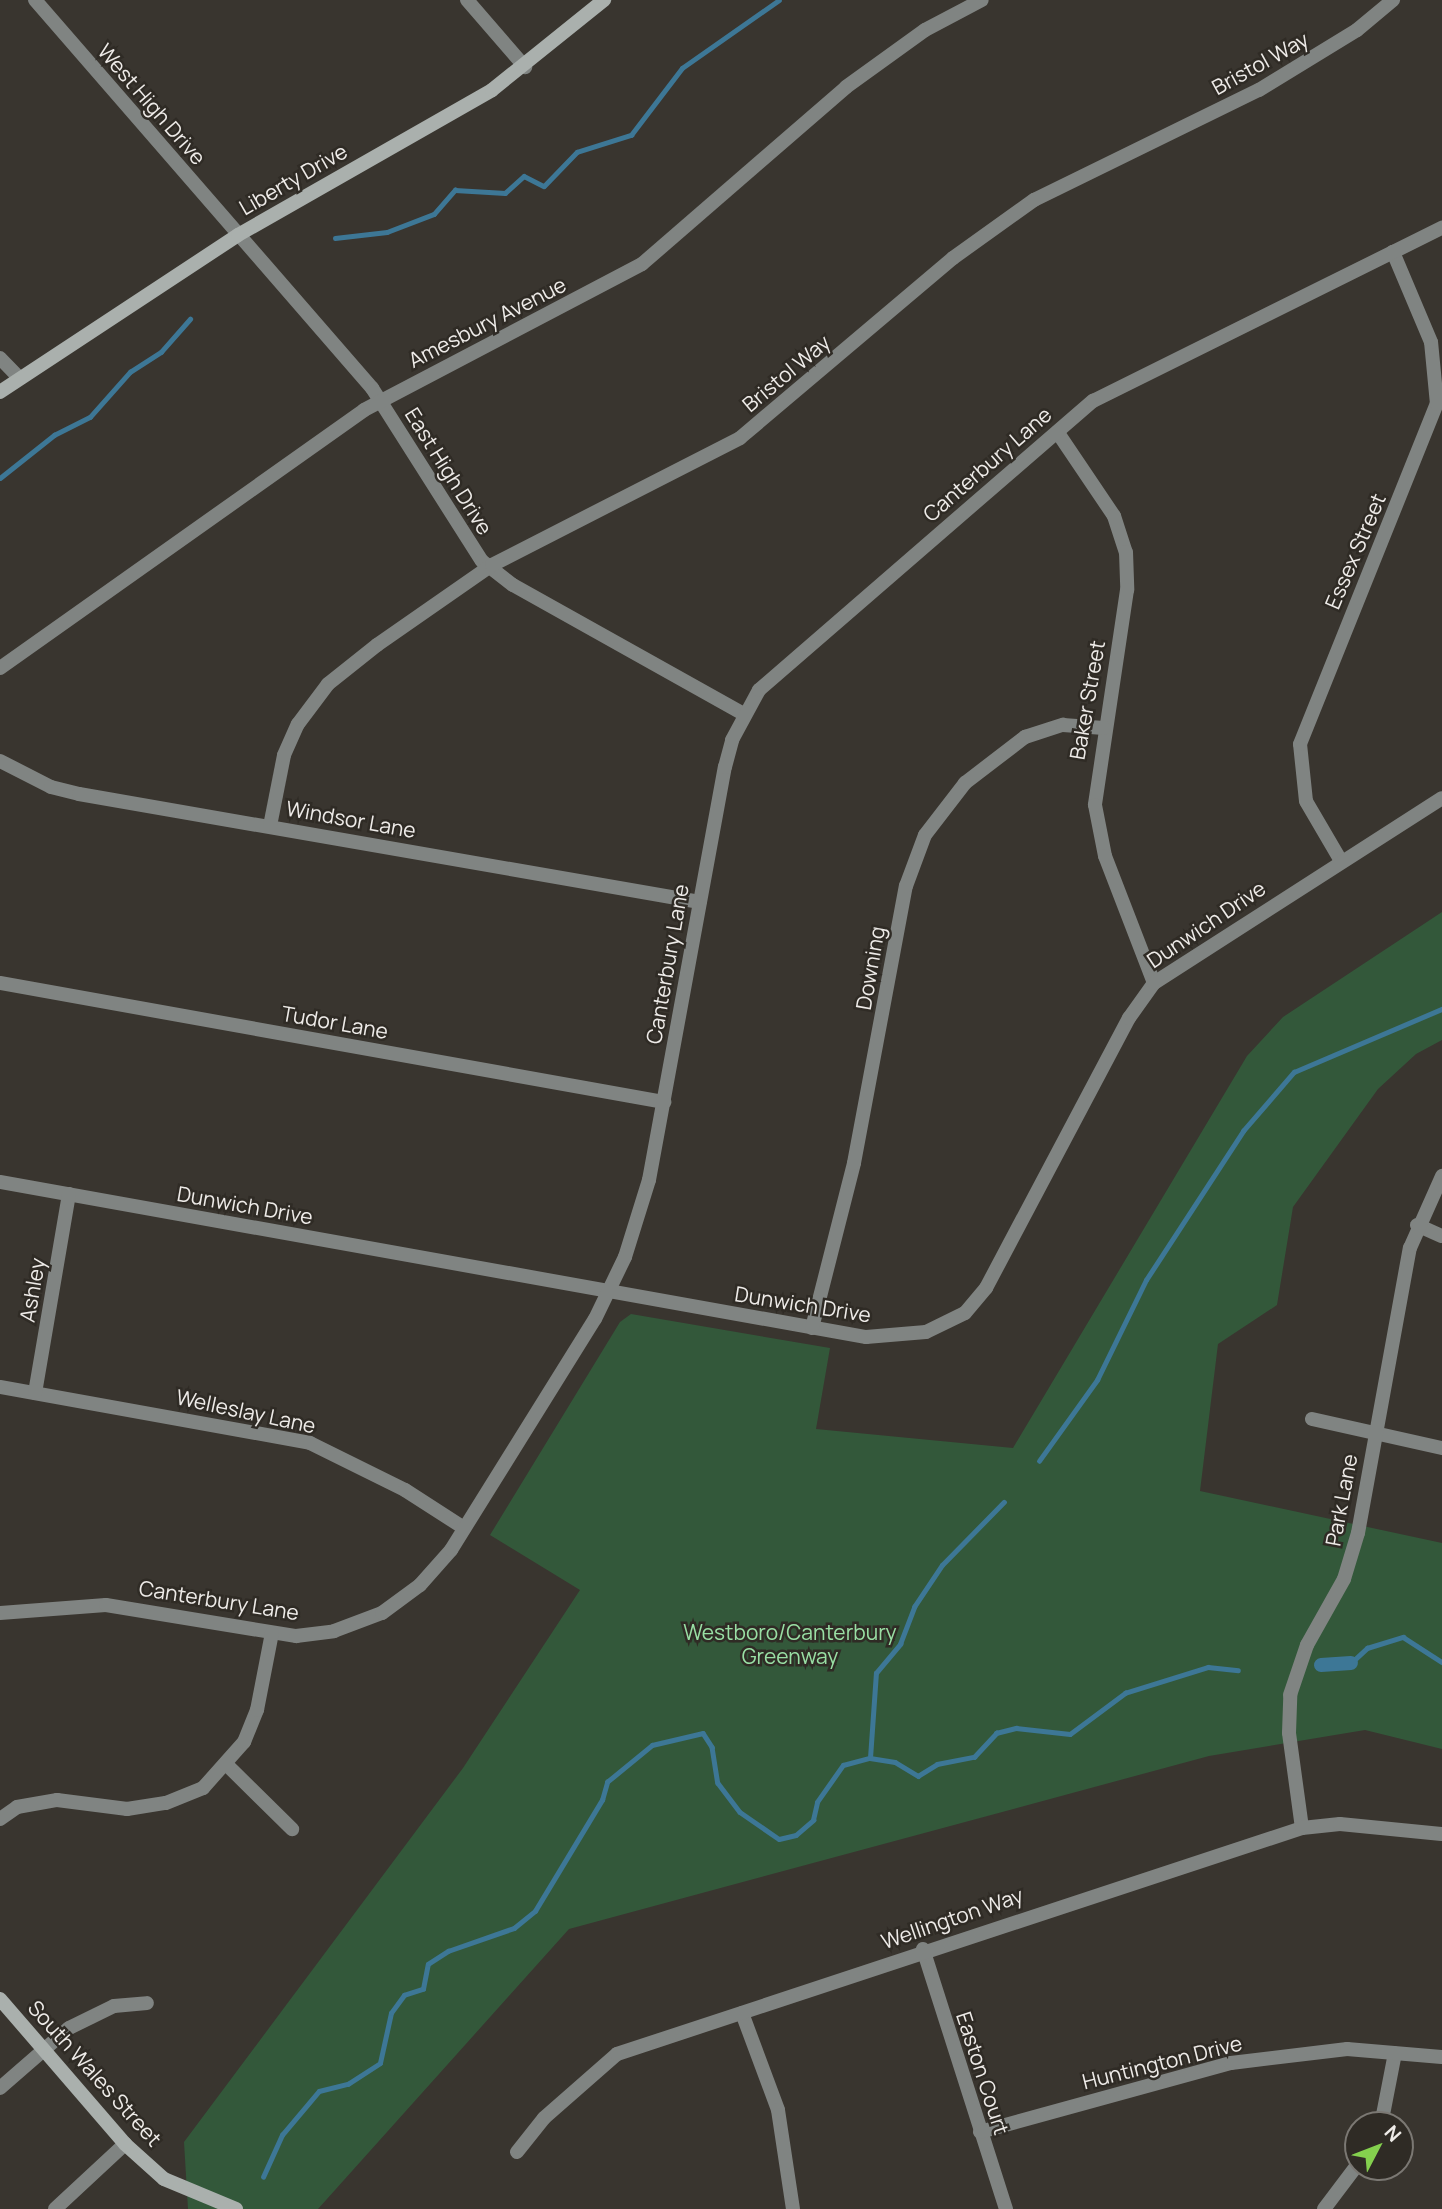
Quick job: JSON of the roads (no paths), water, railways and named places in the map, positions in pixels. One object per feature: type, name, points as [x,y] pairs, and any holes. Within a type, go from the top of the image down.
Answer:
[{"type":"main road","name":"Liberty Drive","points":[[0,392],[238,235],[525,67],[604,0]]},
{"type":"main road","name":"South Wales Street","points":[[0,1999],[125,2144],[164,2179],[236,2209]]},
{"type":"street","name":"West High Drive","points":[[35,0],[238,235]]},
{"type":"street","points":[[467,0],[525,67]]},
{"type":"street","name":"Amesbury Avenue","points":[[0,668],[381,400],[642,264],[865,72],[982,0]]},
{"type":"street","name":"Bristol Way","points":[[270,826],[287,746],[328,684],[492,565],[722,449],[766,419],[996,224],[1072,179],[1258,90],[1357,30],[1393,0]]},
{"type":"street","name":"Canterbury Lane","points":[[0,1613],[106,1605],[272,1633],[334,1631],[382,1614],[436,1569],[464,1528],[607,1293],[636,1226],[664,1102],[725,767],[744,714],[778,669],[1113,388],[1442,228]]},
{"type":"street","name":"East High Drive","points":[[238,235],[381,400],[468,544],[513,585],[744,714]]},
{"type":"street","name":"Essex Street","points":[[1341,861],[1306,801],[1300,744],[1437,404],[1431,342],[1393,252]]},
{"type":"street","points":[[0,358],[19,378]]},
{"type":"street","name":"Baker Street","points":[[1058,433],[1114,516],[1126,552],[1127,590],[1096,774],[1100,835],[1154,983]]},
{"type":"street","name":"Downing","points":[[812,1328],[855,1163],[906,886],[925,835],[965,783],[1025,737],[1063,725],[1104,728]]},
{"type":"street","name":"Windsor Lane","points":[[0,761],[60,790],[700,902]]},
{"type":"street","name":"Dunwich Drive","points":[[0,1182],[607,1293],[866,1337],[900,1336],[946,1324],[975,1304],[1129,1018],[1154,983],[1442,798]]},
{"type":"street","name":"Tudor Lane","points":[[0,983],[664,1102]]},
{"type":"street","name":"Park Lane","points":[[1302,1828],[1289,1734],[1290,1695],[1307,1645],[1344,1579],[1417,1225],[1442,1176]]},
{"type":"street","name":"Ashley","points":[[35,1393],[69,1194]]},
{"type":"street","points":[[1417,1225],[1442,1236]]},
{"type":"street","name":"Welleslay Lane","points":[[0,1387],[310,1443],[405,1490],[464,1528]]},
{"type":"street","points":[[1312,1419],[1375,1436],[1442,1448]]},
{"type":"street","points":[[0,1819],[16,1807],[57,1800],[128,1809],[166,1803],[203,1788],[244,1742],[257,1710],[272,1633]]},
{"type":"street","points":[[226,1764],[292,1829]]},
{"type":"street","name":"Wellington Way","points":[[517,2152],[544,2118],[617,2054],[923,1950],[1302,1828],[1340,1824],[1442,1835]]},
{"type":"street","name":"Easton Court","points":[[923,1950],[1006,2209]]},
{"type":"street","points":[[0,2088],[69,2028],[114,2006],[147,2003]]},
{"type":"street","points":[[742,2013],[778,2110],[793,2209]]},
{"type":"street","name":"Huntington Drive","points":[[980,2132],[1231,2063],[1347,2049],[1442,2057]]},
{"type":"street","points":[[1384,2111],[1395,2053]]},
{"type":"street","points":[[55,2209],[125,2144]]},
{"type":"street","points":[[1324,2209],[1345,2181]]},
{"type":"waterway","points":[[335,238],[387,232],[434,214],[455,190],[505,193],[524,176],[544,186],[577,152],[631,135],[682,68],[779,0]]},
{"type":"waterway","points":[[0,478],[54,435],[90,417],[130,372],[161,352],[190,319]]},
{"type":"waterway","points":[[1039,1461],[1097,1380],[1146,1280],[1243,1131],[1294,1072],[1442,1009]]},
{"type":"waterway","points":[[870,1758],[876,1673],[900,1644],[914,1607],[942,1565],[1004,1502]]},
{"type":"waterway","points":[[1351,1663],[1367,1648],[1403,1637],[1442,1662]]},
{"type":"waterway","points":[[1321,1665],[1351,1663]]},
{"type":"waterway","points":[[263,2177],[282,2135],[319,2091],[348,2084],[380,2063],[391,2013],[404,1995],[423,1989],[428,1964],[448,1951],[514,1928],[535,1911],[602,1800],[607,1782],[652,1745],[703,1733],[712,1747],[718,1783],[740,1812],[779,1839],[796,1835],[813,1820],[817,1802],[843,1765],[870,1758],[895,1762],[918,1776],[937,1764],[974,1757],[996,1733],[1016,1728],[1070,1734],[1125,1693],[1208,1667],[1238,1670]]},
{"type":"park label","name":"Westboro/Canterbury Greenway","points":[[790,1644]]}]
